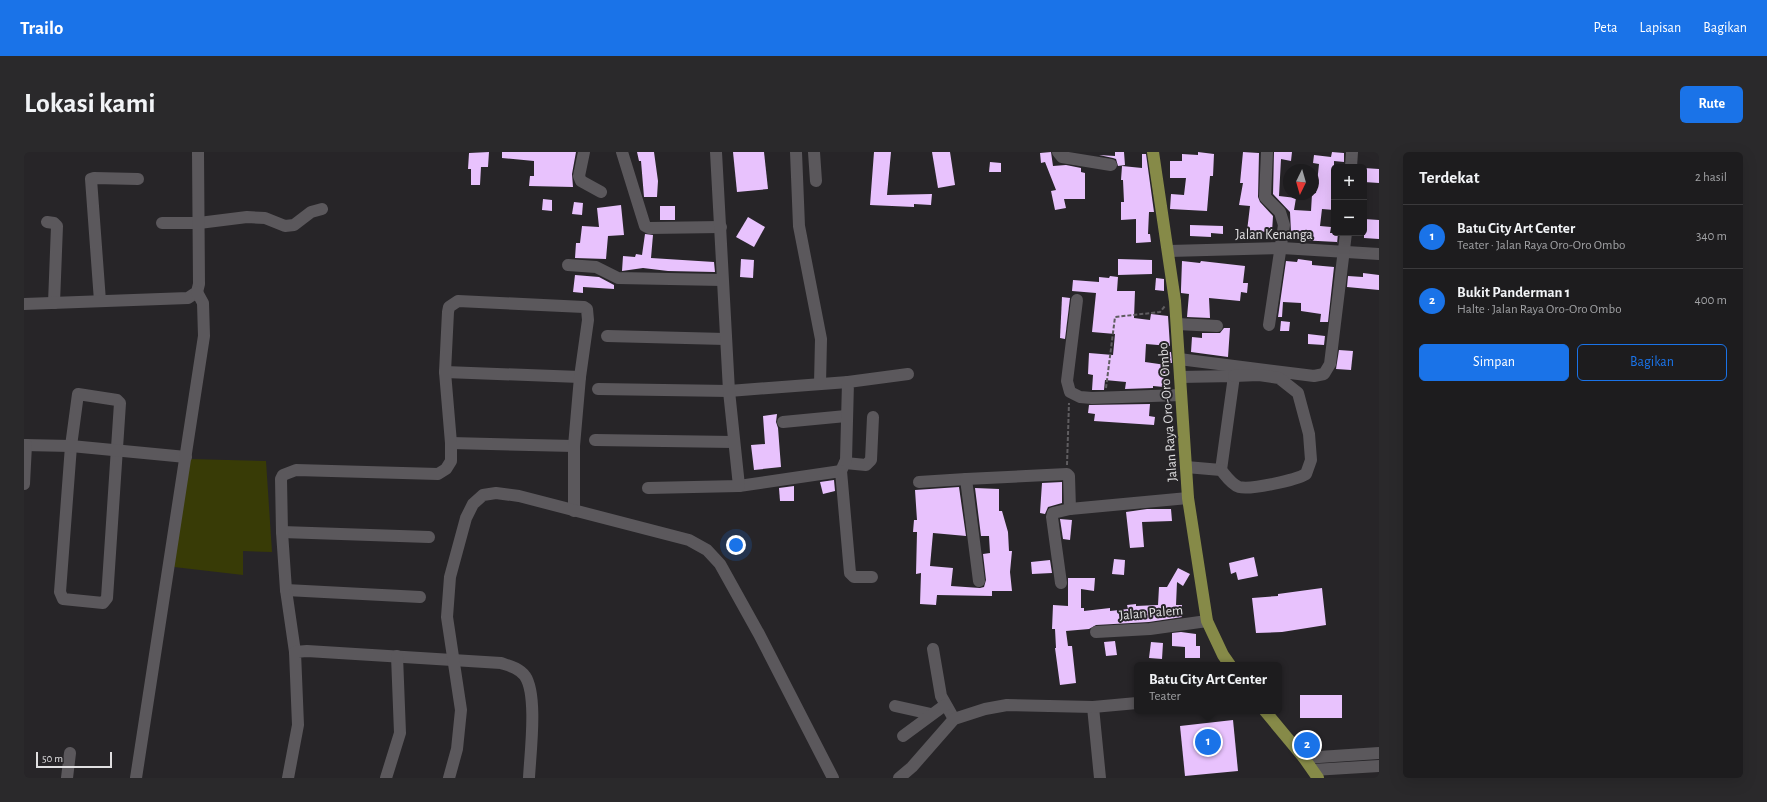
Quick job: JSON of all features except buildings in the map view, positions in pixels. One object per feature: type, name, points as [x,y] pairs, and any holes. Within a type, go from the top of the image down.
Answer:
[{"type":"main road","name":"Jalan Raya Oro-Oro Ombo","points":[[1153,152],[1169,251],[1175,301],[1180,395],[1188,498],[1207,621],[1222,655],[1228,662]]},
{"type":"main road","points":[[1267,714],[1304,758],[1315,774]]},
{"type":"street","points":[[24,304],[188,298],[197,292],[199,284],[198,152]]},
{"type":"street","points":[[584,152],[579,176],[581,181],[601,192]]},
{"type":"street","points":[[622,152],[645,226],[649,228],[720,226]]},
{"type":"street","points":[[716,152],[725,339],[733,442],[739,486]]},
{"type":"street","points":[[796,152],[799,226],[821,339],[820,384]]},
{"type":"street","points":[[814,152],[816,181]]},
{"type":"street","points":[[1058,152],[1062,157],[1111,165]]},
{"type":"street","points":[[1267,152],[1265,197],[1280,212],[1284,225],[1282,248],[1270,325]]},
{"type":"street","points":[[1351,164],[1352,152]]},
{"type":"street","points":[[100,301],[91,179],[138,179]]},
{"type":"street","points":[[162,223],[199,224],[247,217],[265,218],[285,226],[294,224],[311,212],[322,209]]},
{"type":"street","points":[[47,222],[54,223],[57,226],[54,303]]},
{"type":"street","points":[[1179,359],[1314,376],[1324,374],[1330,364],[1346,236]]},
{"type":"street","name":"Jalan Kenanga","points":[[1169,251],[1282,248],[1379,254]]},
{"type":"street","points":[[568,265],[596,267],[613,277],[621,279],[722,280]]},
{"type":"street","points":[[136,778],[204,336],[204,303],[197,292]]},
{"type":"street","points":[[1077,300],[1067,381],[1070,392],[1080,397],[1092,398],[1180,395]]},
{"type":"street","points":[[288,778],[298,725],[297,668],[286,590],[282,532],[281,483],[283,475],[296,470],[438,474],[446,469],[451,461],[451,443],[445,372],[448,312],[449,307],[458,301],[584,307],[588,312],[580,377],[574,446],[574,511]]},
{"type":"street","points":[[1176,324],[1217,326]]},
{"type":"street","points":[[607,336],[725,339]]},
{"type":"street","points":[[445,372],[580,377]]},
{"type":"street","points":[[598,389],[729,391],[848,382],[908,374]]},
{"type":"street","points":[[1180,377],[1259,375],[1280,378],[1298,393],[1309,434],[1311,460],[1306,474],[1297,480],[1258,486],[1240,487],[1233,483],[1221,470],[1186,467]]},
{"type":"street","points":[[1221,470],[1234,376]]},
{"type":"street","points":[[848,382],[843,467],[850,573],[854,577],[872,577]]},
{"type":"street","points":[[80,394],[119,401],[118,451],[105,601],[103,603],[63,599],[60,592],[71,446],[77,395],[80,394]]},
{"type":"street","points":[[783,422],[846,416]]},
{"type":"street","points":[[648,488],[739,486],[843,467],[866,465],[871,460],[873,417]]},
{"type":"street","points":[[595,440],[733,442]]},
{"type":"street","points":[[451,443],[574,446]]},
{"type":"street","points":[[24,484],[25,445],[71,446],[186,457]]},
{"type":"street","points":[[919,482],[1067,474],[1069,476],[1070,509]]},
{"type":"street","points":[[966,479],[979,580]]},
{"type":"street","points":[[449,778],[457,749],[461,710],[447,617],[450,577],[466,518],[473,504],[483,495],[496,493],[519,496],[688,540],[707,550],[720,564],[759,634],[832,778]]},
{"type":"street","points":[[1061,583],[1052,514],[1070,509],[1188,498]]},
{"type":"street","points":[[282,532],[429,537]]},
{"type":"street","points":[[286,590],[420,597]]},
{"type":"street","name":"Jalan Palem","points":[[1096,632],[1150,630],[1207,621]]},
{"type":"street","points":[[933,649],[941,696],[954,719]]},
{"type":"street","points":[[295,652],[398,656],[501,663],[516,668],[525,676],[530,690],[532,706],[529,778]]},
{"type":"street","points":[[386,778],[400,733],[398,656]]},
{"type":"street","points":[[899,778],[912,767],[954,719],[985,709],[1007,705],[1092,707],[1134,703]]},
{"type":"street","points":[[903,736],[945,705]]},
{"type":"street","points":[[895,706],[931,714]]},
{"type":"street","points":[[1092,707],[1100,778]]},
{"type":"street","points":[[67,778],[70,753]]},
{"type":"street","points":[[1304,758],[1379,753]]},
{"type":"street","points":[[1315,774],[1379,766]]},
{"type":"path","points":[[1105,397],[1115,317],[1160,312],[1168,303],[1175,301]]},
{"type":"path","points":[[1067,474],[1070,392]]},
{"type":"shaded area","points":[[189,459],[266,461],[272,552],[243,551],[243,575],[174,567]]},
{"type":"place","name":"Batu City Art Center","points":[[1208,742]]},
{"type":"place","name":"Bukit Panderman 1","points":[[1307,745]]}]
